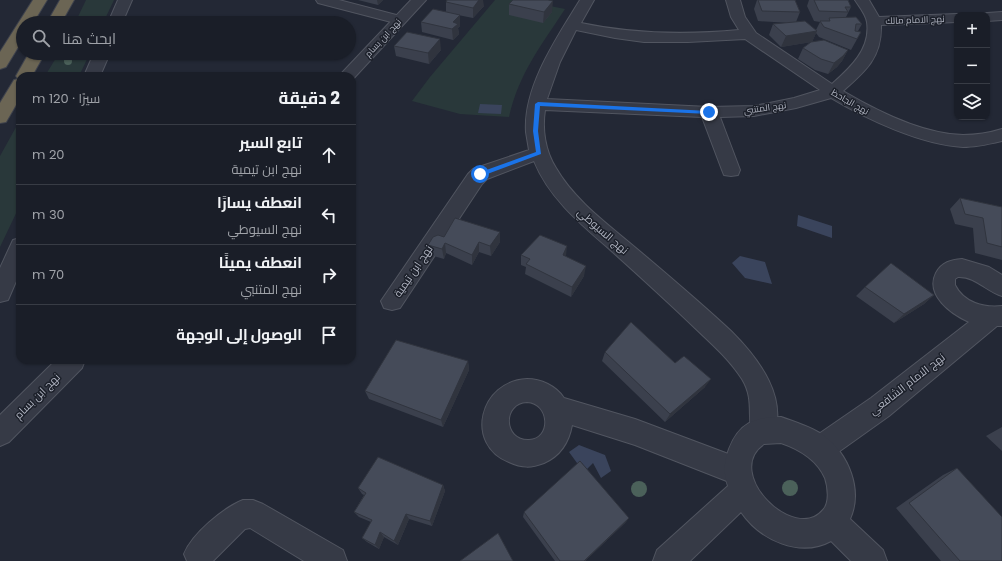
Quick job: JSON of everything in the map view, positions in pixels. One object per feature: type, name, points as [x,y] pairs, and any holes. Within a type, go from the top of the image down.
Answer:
[{"type":"highway","points":[[30,16],[40,0]]},
{"type":"highway","points":[[58,16],[67,0]]},
{"type":"highway","points":[[0,64],[16,38]]},
{"type":"highway","points":[[26,72],[33,60]]},
{"type":"highway","points":[[0,118],[16,90]]},
{"type":"street","points":[[118,16],[125,0]]},
{"type":"street","points":[[322,0],[399,20]]},
{"type":"street","name":"نهج ابن بسام","points":[[351,72],[419,0]]},
{"type":"street","name":"نهج السيوطي","points":[[587,0],[572,25],[542,84],[535,131],[539,153],[554,182],[573,204],[690,308],[722,338],[748,366],[761,392],[764,413],[763,431]]},
{"type":"street","name":"نهج الجاحظ","points":[[733,0],[735,12],[748,34],[832,92],[874,116],[916,131],[950,140],[986,140],[1002,135]]},
{"type":"street","points":[[862,0],[874,21]]},
{"type":"street","points":[[990,17],[1002,16]]},
{"type":"street","name":"نهج الامام مالك","points":[[874,21],[954,18]]},
{"type":"street","name":"نهج المتنبي","points":[[538,104],[709,112],[754,111],[796,103],[832,92],[853,74],[865,60],[874,40],[874,21]]},
{"type":"street","points":[[572,25],[627,36],[663,38],[707,38],[748,34]]},
{"type":"street","points":[[94,72],[99,60]]},
{"type":"street","points":[[709,112],[731,170]]},
{"type":"street","name":"نهج ابن تيمية","points":[[392,301],[475,178],[480,174],[539,153]]},
{"type":"street","points":[[0,293],[16,255]]},
{"type":"street","name":"نهج الامام الشافعي","points":[[997,316],[980,316],[958,304],[944,288],[944,280],[946,274],[953,270],[962,268],[984,274],[1002,287]]},
{"type":"street","name":"نهج الامام الشافعي","points":[[820,449],[880,407],[997,316]]},
{"type":"street","name":"نهج ابن بسام","points":[[0,433],[69,364]]},
{"type":"street","points":[[556,408],[635,432],[740,481]]},
{"type":"street","points":[[781,430],[801,437],[820,449],[834,467],[842,487],[842,507],[833,523],[817,532],[797,533],[775,526],[756,511],[740,481],[739,453],[748,439],[763,431],[781,430]]},
{"type":"street","points":[[668,561],[740,481]]},
{"type":"street","points":[[199,554],[235,519],[244,514],[253,514],[332,561]]},
{"type":"street","points":[[833,523],[872,561]]},
{"type":"shaded area","points":[[86,0],[114,0],[106,16],[78,16]]},
{"type":"shaded area","points":[[495,0],[520,0],[565,9],[539,48],[525,73],[513,101],[509,117],[460,114],[412,101],[430,77]]},
{"type":"shaded area","points":[[55,60],[87,60],[81,72],[47,72]]},
{"type":"shaded area","points":[[16,127],[16,213],[0,247],[0,156]]},
{"type":"water","points":[[480,104],[502,105],[501,114],[478,113]]},
{"type":"water","points":[[798,215],[832,226],[832,238],[797,226]]},
{"type":"water","points":[[740,256],[765,262],[772,284],[745,278],[732,263]]},
{"type":"water","points":[[579,445],[605,455],[611,471],[601,478],[593,463],[586,470],[582,463],[577,463],[569,452]]},
{"type":"building","points":[[447,0],[479,0],[473,8],[446,2]]},
{"type":"building","points":[[513,0],[553,1],[544,12],[509,4]]},
{"type":"building","points":[[758,0],[795,0],[800,12],[762,11]]},
{"type":"building","points":[[814,0],[848,0],[851,7],[845,7],[848,12],[819,11]]},
{"type":"building","points":[[433,9],[460,15],[453,22],[458,24],[452,29],[421,22]]},
{"type":"building","points":[[856,17],[862,24],[856,24],[855,31],[861,32],[857,39],[824,27],[820,21],[830,21],[829,18]]},
{"type":"building","points":[[805,21],[817,31],[786,36],[773,24]]},
{"type":"building","points":[[407,32],[440,39],[428,53],[394,46]]},
{"type":"building","points":[[824,40],[848,50],[834,63],[821,59],[803,48],[811,42]]},
{"type":"building","points":[[960,198],[1002,207],[1002,247],[987,243],[983,218],[965,214]]},
{"type":"building","points":[[455,218],[500,232],[490,246],[479,242],[472,255],[445,243],[442,249],[428,245],[433,237],[438,235],[444,237]]},
{"type":"building","points":[[540,235],[567,246],[563,255],[586,266],[572,287],[526,264],[530,259],[521,255]]},
{"type":"building","points":[[891,263],[934,295],[904,314],[865,287]]},
{"type":"building","points":[[631,322],[675,363],[684,356],[711,379],[670,414],[605,352]]},
{"type":"building","points":[[396,340],[468,361],[441,420],[365,391]]},
{"type":"building","points":[[378,457],[443,485],[430,521],[406,514],[394,541],[380,532],[375,545],[362,538],[372,520],[354,512],[366,493],[358,488]]},
{"type":"building","points":[[580,461],[629,518],[584,561],[560,561],[524,512]]},
{"type":"building","points":[[957,468],[1002,517],[1002,561],[960,561],[909,503]]},
{"type":"building","points":[[498,533],[513,561],[460,561]]},
{"type":"route","points":[[480,174],[539,153],[535,131],[538,104],[608,106],[709,112]]}]
